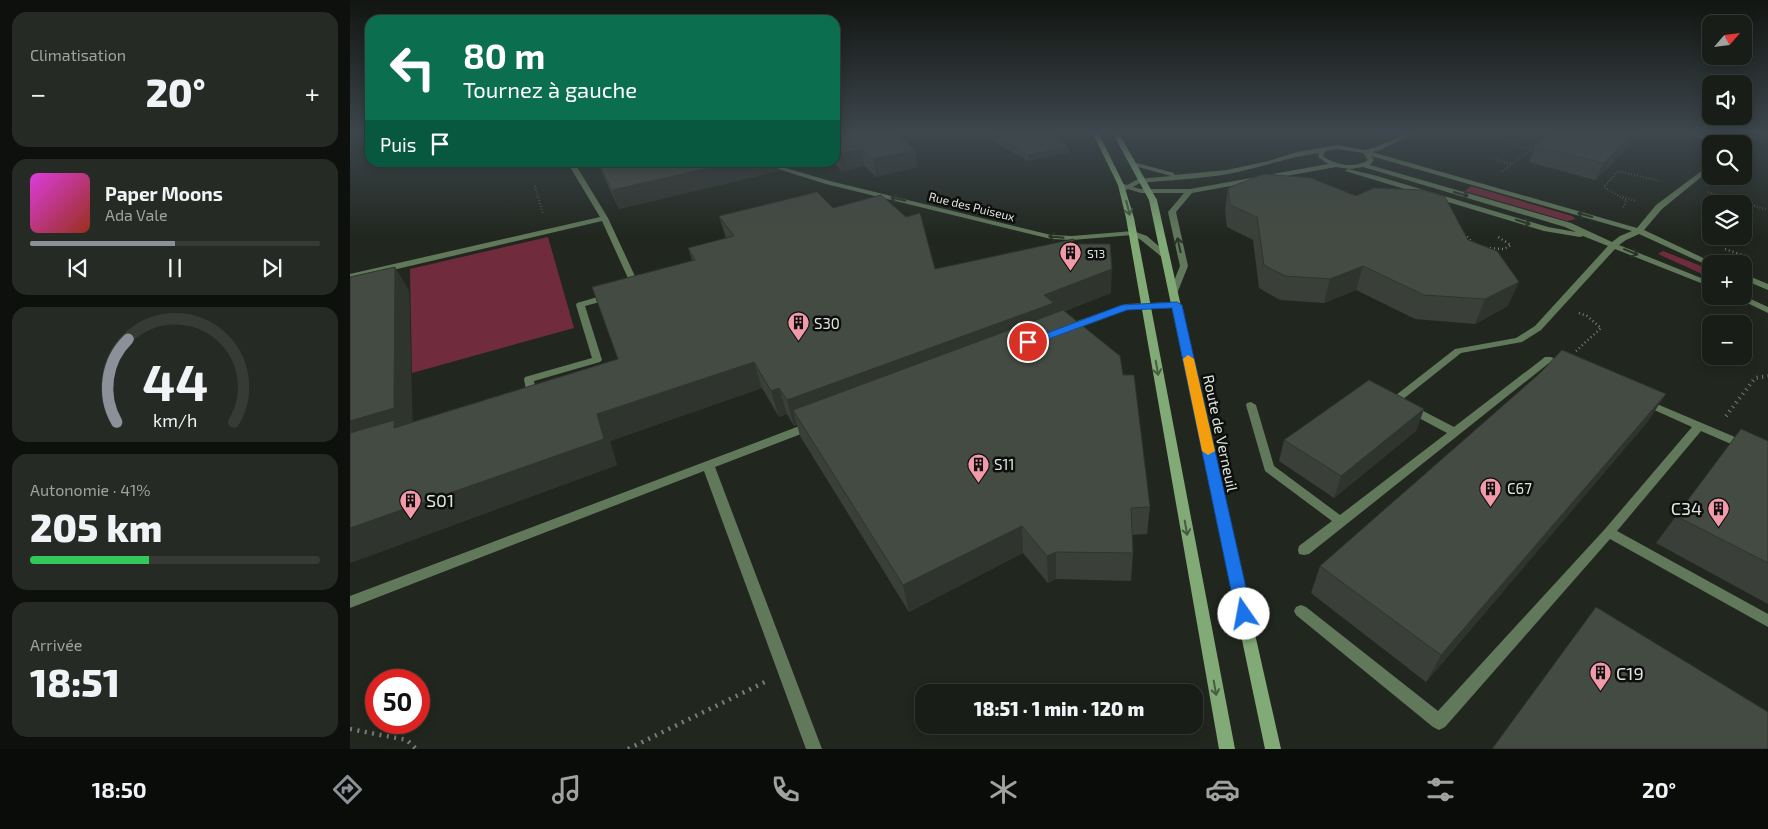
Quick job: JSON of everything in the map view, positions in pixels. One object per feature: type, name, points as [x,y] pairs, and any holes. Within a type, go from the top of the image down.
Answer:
[{"type":"main road","points":[[1113,167],[1123,187],[1133,233],[1227,749]]},
{"type":"main road","name":"Route de Verneuil","points":[[1135,167],[1150,192],[1166,256],[1274,749]]},
{"type":"street","points":[[524,405],[533,402],[529,379],[596,360],[580,305],[637,289],[604,218],[573,167]]},
{"type":"street","name":"Rue des Puiseux","points":[[778,167],[828,182],[1051,237],[1072,238],[1133,233]]},
{"type":"street","points":[[1144,167],[1178,176]]},
{"type":"street","points":[[1123,187],[1144,181],[1227,172],[1254,167]]},
{"type":"street","points":[[1123,187],[1150,192],[1190,191],[1320,167]]},
{"type":"street","points":[[1329,167],[1375,177],[1547,229],[1592,237]]},
{"type":"street","points":[[1371,167],[1568,225],[1592,237],[1702,281]]},
{"type":"street","points":[[1418,167],[1639,231],[1702,259]]},
{"type":"street","points":[[1454,432],[1395,401],[1458,351],[1519,340],[1538,328],[1614,245],[1623,238],[1639,231],[1659,207],[1702,173]]},
{"type":"street","points":[[1174,291],[1184,266],[1172,212],[1190,191]]},
{"type":"street","points":[[350,277],[604,218]]},
{"type":"street","points":[[1133,233],[1144,238],[1166,256]]},
{"type":"street","points":[[1752,280],[1768,287]]},
{"type":"street","points":[[1752,303],[1768,310]]},
{"type":"street","points":[[1055,332],[1126,307],[1177,305]]},
{"type":"street","points":[[1304,550],[1548,359],[1566,367]]},
{"type":"street","points":[[1634,397],[1768,456]]},
{"type":"street","points":[[1251,405],[1270,468],[1340,521]]},
{"type":"street","points":[[350,602],[818,423]]},
{"type":"street","points":[[1301,611],[1439,722],[1609,532],[1698,426]]},
{"type":"street","points":[[708,465],[814,749]]},
{"type":"street","points":[[1609,532],[1768,621]]},
{"type":"path","points":[[1501,173],[1509,167]]},
{"type":"path","points":[[1460,229],[1473,243],[1484,248],[1504,248],[1511,245],[1496,235]]},
{"type":"path","points":[[1560,306],[1587,316],[1601,328],[1566,367]]},
{"type":"path","points":[[1721,422],[1755,378],[1768,376]]},
{"type":"path","points":[[628,749],[785,672]]},
{"type":"path","points":[[350,729],[407,740],[416,749]]},
{"type":"shaded area","points":[[1471,186],[1572,216],[1576,219],[1567,221],[1465,191]]},
{"type":"shaded area","points":[[548,237],[574,328],[412,373],[410,269]]},
{"type":"shaded area","points":[[1663,251],[1702,266],[1702,274],[1658,254]]},
{"type":"building","points":[[600,167],[713,167],[612,190]]},
{"type":"building","points":[[1264,174],[1311,178],[1356,196],[1374,188],[1423,190],[1445,197],[1468,240],[1497,251],[1519,282],[1485,299],[1424,295],[1363,266],[1330,279],[1285,276],[1264,265],[1257,217],[1230,205],[1228,188]]},
{"type":"building","points":[[817,192],[833,208],[881,195],[906,217],[920,213],[935,269],[1074,239],[1073,244],[1110,244],[1112,269],[1044,295],[1054,303],[787,400],[779,388],[771,391],[754,362],[597,414],[604,439],[350,528],[350,433],[394,420],[394,428],[618,359],[592,287],[695,260],[688,248],[734,236],[719,216]]},
{"type":"building","points":[[395,267],[394,408],[350,421],[350,277]]},
{"type":"building","name":"S11","points":[[1063,310],[1120,356],[1123,375],[1134,375],[1150,507],[1131,508],[1133,553],[1056,552],[1047,556],[1022,526],[903,585],[793,410]]},
{"type":"building","name":"C67","points":[[1562,350],[1666,394],[1441,655],[1320,566],[1539,374]]},
{"type":"building","points":[[1369,380],[1424,409],[1341,476],[1284,440]]},
{"type":"building","points":[[1741,429],[1768,441],[1768,563],[1676,516]]},
{"type":"building","name":"C19","points":[[1596,607],[1768,712],[1768,749],[1492,749]]},
{"type":"slow traffic","points":[[1188,359],[1208,451]]},
{"type":"place","name":"S13","points":[[1071,272]]},
{"type":"place","name":"S30","points":[[798,342]]},
{"type":"place","name":"S11","points":[[978,483]]},
{"type":"place","name":"C67","points":[[1491,507]]},
{"type":"place","name":"S01","points":[[410,519]]},
{"type":"place","name":"C34","points":[[1718,527]]},
{"type":"place","name":"C19","points":[[1600,692]]},
{"type":"route","points":[[1028,342],[1126,307],[1177,305],[1244,614]]}]
